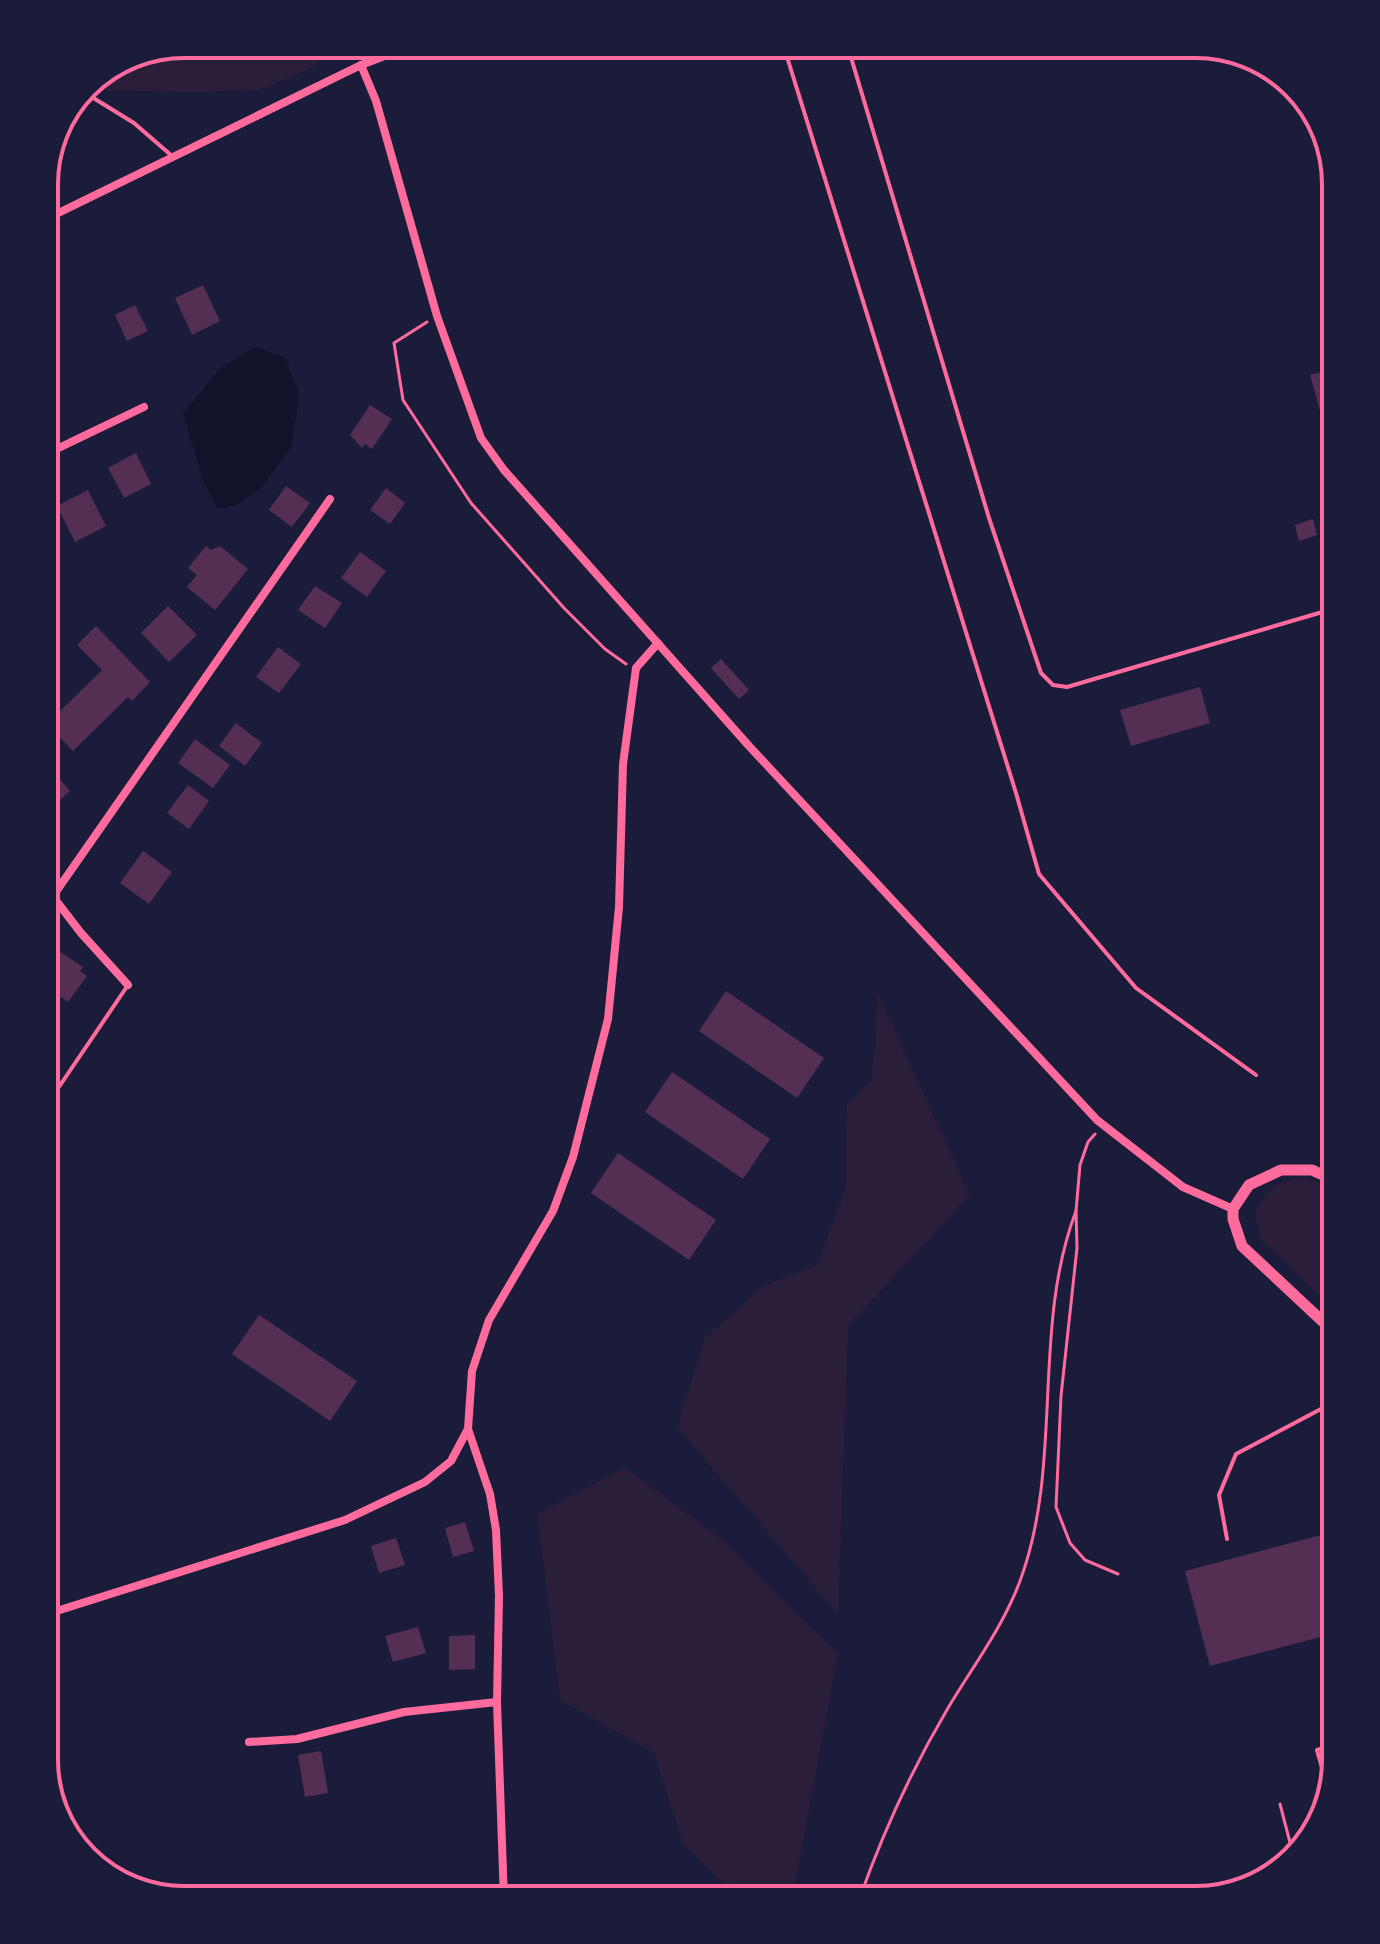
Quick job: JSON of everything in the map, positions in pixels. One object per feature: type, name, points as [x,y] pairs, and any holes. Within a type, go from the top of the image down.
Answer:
[{"type":"street","points":[[58,213],[377,58]]},
{"type":"street","points":[[361,65],[376,101],[437,316],[481,438],[504,470],[760,758],[1103,1125],[1183,1187],[1233,1209]]},
{"type":"street","points":[[58,448],[144,407]]},
{"type":"street","points":[[58,889],[330,499]]},
{"type":"street","points":[[504,1886],[497,1702],[499,1596],[496,1530],[490,1494],[468,1429],[472,1371],[489,1320],[553,1211],[573,1157],[608,1019],[619,907],[623,764],[636,668],[658,643]]},
{"type":"street","points":[[58,903],[128,985]]},
{"type":"street","points":[[1322,1175],[1312,1170],[1281,1170],[1249,1185],[1233,1209],[1242,1246],[1322,1321]]},
{"type":"street","points":[[58,1611],[345,1520],[425,1482],[451,1461],[468,1429]]},
{"type":"street","points":[[249,1742],[297,1739],[404,1712],[497,1702]]},
{"type":"lane","points":[[787,58],[1039,874],[1136,988],[1256,1075]]},
{"type":"lane","points":[[851,58],[989,518],[1041,673],[1053,685],[1067,687],[1322,612]]},
{"type":"lane","points":[[93,98],[134,123],[172,156]]},
{"type":"lane","points":[[58,1088],[128,985]]},
{"type":"lane","points":[[1227,1539],[1219,1495],[1236,1454],[1322,1408]]},
{"type":"lane","points":[[1322,1748],[1317,1750],[1322,1766]]},
{"type":"path","points":[[437,316],[394,343],[403,400],[471,503],[564,608],[605,649],[636,668]]},
{"type":"path","points":[[1103,1125],[1088,1142],[1080,1165],[1077,1248],[1061,1396],[1056,1507],[1070,1543],[1085,1560],[1118,1574]]},
{"type":"path","points":[[864,1886],[903,1790],[947,1709],[999,1625],[1020,1581],[1032,1538],[1042,1474],[1056,1298],[1066,1238],[1076,1211]]},
{"type":"path","points":[[1280,1804],[1290,1843]]},
{"type":"shaded area","points":[[320,58],[313,68],[259,90],[101,89],[121,75],[168,59]]},
{"type":"shaded area","points":[[256,347],[285,358],[299,393],[292,446],[261,488],[237,505],[218,509],[203,480],[183,414],[220,368]]},
{"type":"shaded area","points":[[877,992],[970,1195],[848,1326],[838,1614],[677,1427],[705,1338],[763,1286],[817,1265],[846,1187],[847,1103],[871,1081]]},
{"type":"shaded area","points":[[1306,1177],[1322,1183],[1322,1298],[1261,1240],[1255,1212],[1275,1186],[1287,1180]]},
{"type":"shaded area","points":[[625,1467],[724,1541],[838,1654],[795,1886],[726,1886],[683,1843],[654,1753],[560,1700],[537,1514]]},
{"type":"building","points":[[203,285],[220,321],[192,335],[175,298]]},
{"type":"building","points":[[135,305],[148,331],[127,341],[115,315]]},
{"type":"building","points":[[1322,372],[1322,417],[1310,375]]},
{"type":"building","points":[[370,405],[392,419],[372,449],[365,444],[362,448],[350,435]]},
{"type":"building","points":[[136,453],[151,484],[124,498],[108,468]]},
{"type":"building","points":[[286,486],[310,503],[292,527],[269,510]]},
{"type":"building","points":[[386,488],[405,503],[390,524],[370,510]]},
{"type":"building","points":[[88,490],[106,526],[75,542],[58,505]]},
{"type":"building","points":[[1313,519],[1317,535],[1299,541],[1295,525]]},
{"type":"building","points":[[206,546],[211,550],[220,546],[248,569],[215,610],[187,587],[197,575],[188,568]]},
{"type":"building","points":[[360,552],[386,571],[367,597],[341,578]]},
{"type":"building","points":[[315,586],[342,603],[325,628],[298,610]]},
{"type":"building","points":[[168,606],[197,635],[169,662],[141,633]]},
{"type":"building","points":[[96,626],[150,682],[132,701],[128,697],[73,751],[58,735],[58,713],[102,670],[77,645]]},
{"type":"building","points":[[278,647],[301,664],[279,693],[256,677]]},
{"type":"building","points":[[721,659],[749,690],[739,699],[711,668]]},
{"type":"building","points":[[1200,687],[1210,723],[1131,746],[1120,710]]},
{"type":"building","points":[[236,723],[262,743],[245,766],[219,746]]},
{"type":"building","points":[[195,739],[230,765],[213,788],[178,763]]},
{"type":"building","points":[[58,777],[70,791],[58,802]]},
{"type":"building","points":[[188,785],[209,801],[189,829],[167,813]]},
{"type":"building","points":[[143,851],[172,872],[149,904],[120,883]]},
{"type":"building","points":[[58,950],[83,967],[80,971],[87,976],[68,1002],[58,995]]},
{"type":"building","points":[[726,991],[824,1058],[797,1098],[699,1031]]},
{"type":"building","points":[[672,1072],[770,1139],[743,1179],[645,1112]]},
{"type":"building","points":[[618,1153],[716,1220],[689,1260],[591,1193]]},
{"type":"building","points":[[259,1315],[357,1381],[330,1421],[232,1354]]},
{"type":"building","points":[[465,1522],[474,1551],[453,1557],[445,1528]]},
{"type":"building","points":[[1322,1535],[1322,1637],[1210,1666],[1185,1571]]},
{"type":"building","points":[[396,1538],[405,1565],[379,1573],[371,1546]]},
{"type":"building","points":[[418,1627],[426,1653],[393,1662],[385,1636]]},
{"type":"building","points":[[475,1635],[475,1669],[449,1670],[449,1636]]},
{"type":"building","points":[[321,1751],[328,1793],[305,1797],[298,1755]]}]
